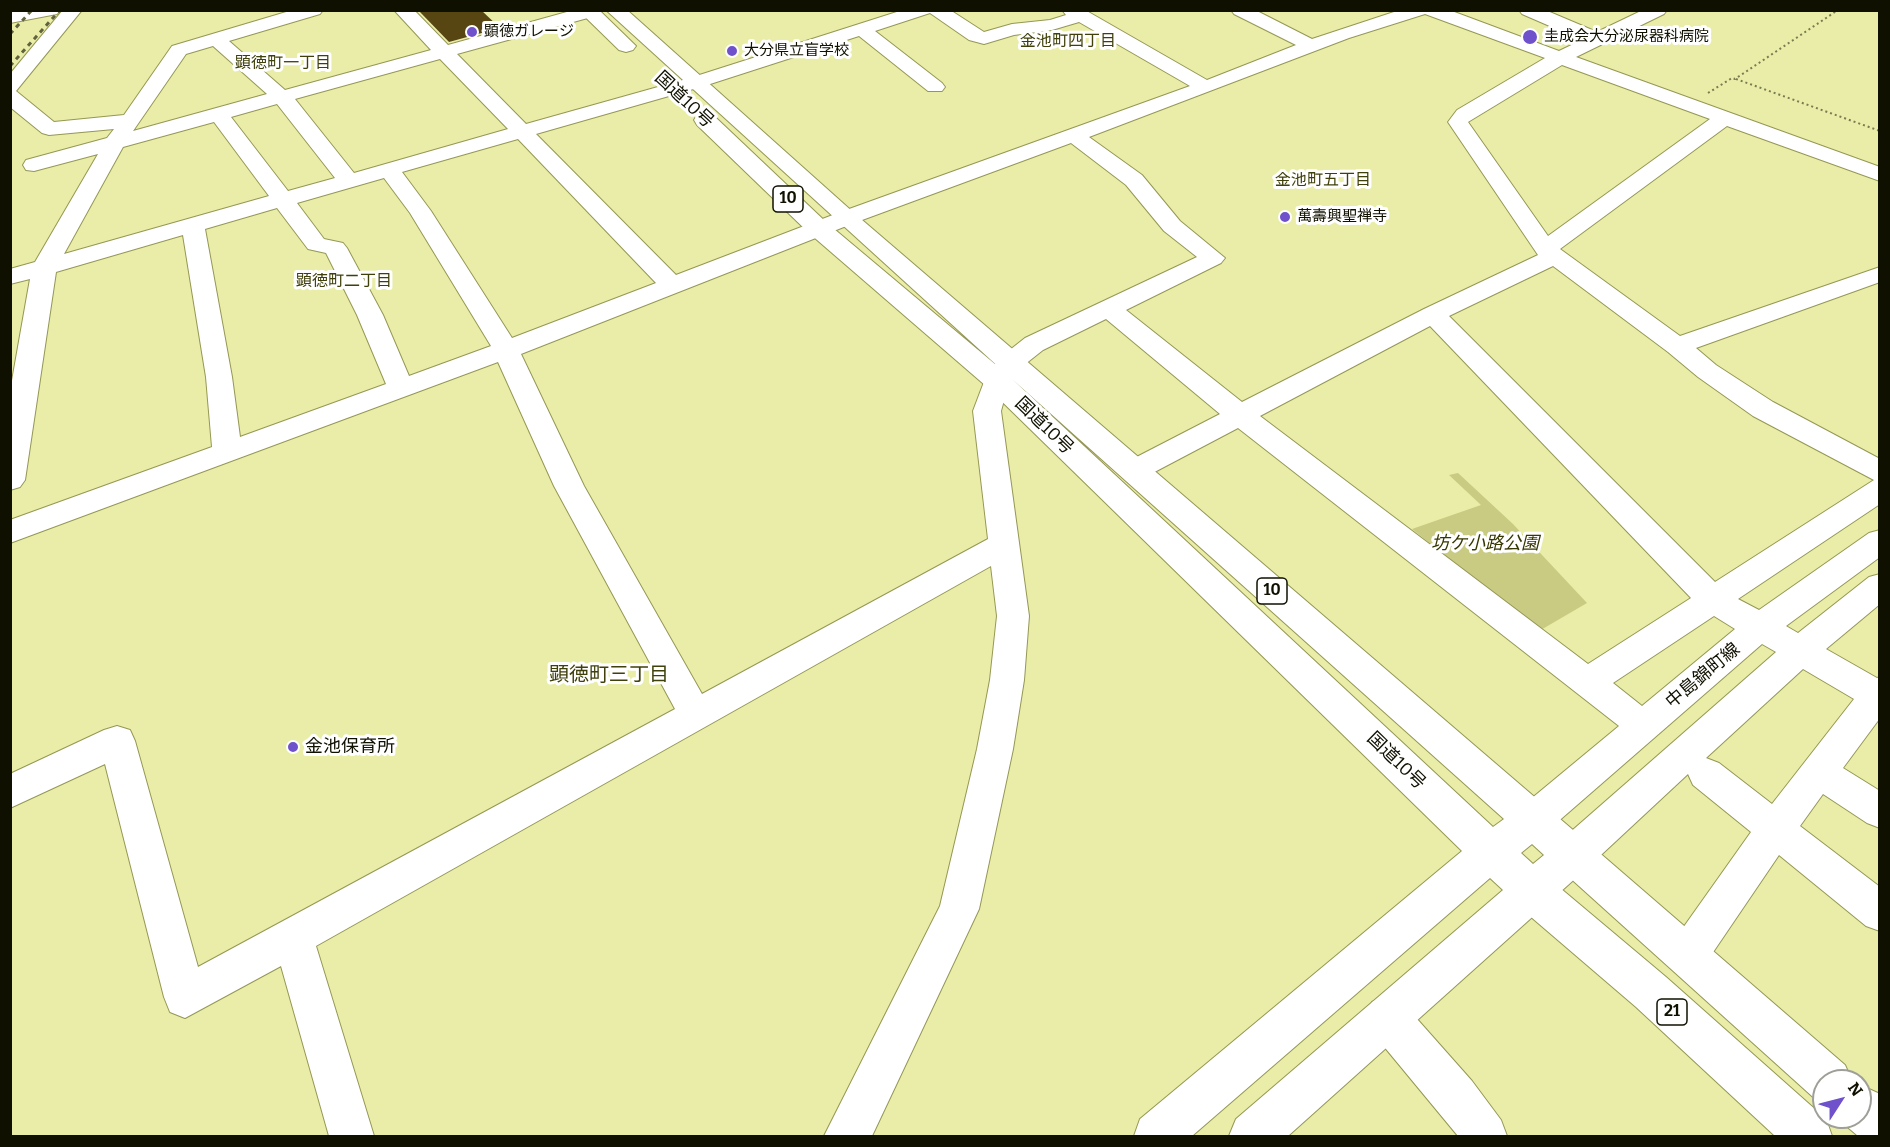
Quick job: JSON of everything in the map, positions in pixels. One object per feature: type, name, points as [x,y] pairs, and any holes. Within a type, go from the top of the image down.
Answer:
[{"type":"main road","name":"国道10号","points":[[615,10],[846,218],[1532,891]]},
{"type":"main road","name":"国道10号","points":[[588,11],[673,88],[818,228],[1003,372],[1135,470],[1815,1069]]},
{"type":"main road","points":[[1157,1137],[1491,852],[1533,820]]},
{"type":"main road","points":[[1253,1137],[1573,855]]},
{"type":"main road","name":"21","points":[[1532,891],[1651,992],[1809,1137]]},
{"type":"street","points":[[10,18],[51,10]]},
{"type":"street","points":[[10,87],[73,10]]},
{"type":"street","points":[[10,480],[44,268],[114,144],[179,50],[314,10]]},
{"type":"street","points":[[403,10],[673,286]]},
{"type":"street","points":[[10,277],[697,82],[923,10]]},
{"type":"street","points":[[937,10],[976,36],[984,38],[1012,30],[1052,25],[1075,13],[1206,87]]},
{"type":"street","points":[[1240,10],[1312,46]]},
{"type":"street","points":[[10,532],[506,350],[818,228],[1206,87],[1312,46],[1420,10]]},
{"type":"street","points":[[1431,10],[1880,175]]},
{"type":"street","points":[[1528,10],[1598,39]]},
{"type":"street","points":[[34,165],[283,98],[588,11]]},
{"type":"street","points":[[1652,11],[1559,58],[1464,114],[1458,122],[1550,253],[1677,346],[1707,371],[1763,409],[1880,472]]},
{"type":"street","points":[[862,30],[934,87]]},
{"type":"street","points":[[216,39],[283,98],[349,181]]},
{"type":"street","points":[[10,96],[49,129],[129,121]]},
{"type":"street","points":[[219,115],[316,244],[335,248],[370,315],[401,388]]},
{"type":"street","points":[[1135,470],[1550,253],[1725,118]]},
{"type":"street","points":[[847,1137],[959,909],[995,749],[1007,680],[1013,616],[987,411],[1003,372],[1034,344],[1213,258],[1172,226],[1134,180],[1073,135]]},
{"type":"street","points":[[389,170],[420,211],[506,350],[569,486],[696,715]]},
{"type":"street","points":[[193,226],[219,377],[227,452]]},
{"type":"street","points":[[1677,346],[1880,274]]},
{"type":"street","points":[[1108,308],[1241,416],[1628,714]]},
{"type":"street","points":[[1433,314],[1712,599],[1878,694],[1775,829],[1688,956]]},
{"type":"street","points":[[1588,682],[1880,489]]},
{"type":"street","name":"中島錦町線","points":[[1533,820],[1760,627],[1880,541]]},
{"type":"street","points":[[10,792],[117,741],[185,997],[1004,544]]},
{"type":"street","points":[[1573,855],[1801,650],[1880,586]]},
{"type":"street","points":[[1820,772],[1880,811]]},
{"type":"street","points":[[1706,774],[1880,912]]},
{"type":"street","points":[[293,938],[351,1137]]},
{"type":"street","points":[[1387,1017],[1456,1097],[1485,1137]]},
{"type":"path","points":[[1838,10],[1736,79],[1880,131]]},
{"type":"green space","name":"坊ケ小路公園","points":[[1458,473],[1513,524],[1587,603],[1539,631],[1412,529],[1481,505],[1449,475]]},
{"type":"building","points":[[418,10],[481,10],[500,28],[449,42]]},
{"type":"railway","points":[[10,34],[32,10]]},
{"type":"railway","points":[[10,66],[60,10]]},
{"type":"place","name":"顕徳ガレージ","points":[[472,32]]},
{"type":"place","name":"圭成会大分泌尿器科病院","points":[[1530,37]]},
{"type":"place","name":"大分県立盲学校","points":[[732,51]]},
{"type":"place","name":"萬壽興聖禅寺","points":[[1285,217]]},
{"type":"place","name":"金池保育所","points":[[293,747]]},
{"type":"district","name":"金池町四丁目","points":[[1068,42]]},
{"type":"district","name":"顕徳町一丁目","points":[[283,64]]},
{"type":"district","name":"金池町五丁目","points":[[1323,181]]},
{"type":"district","name":"顕徳町二丁目","points":[[344,282]]},
{"type":"district","name":"顕徳町三丁目","points":[[609,675]]}]
